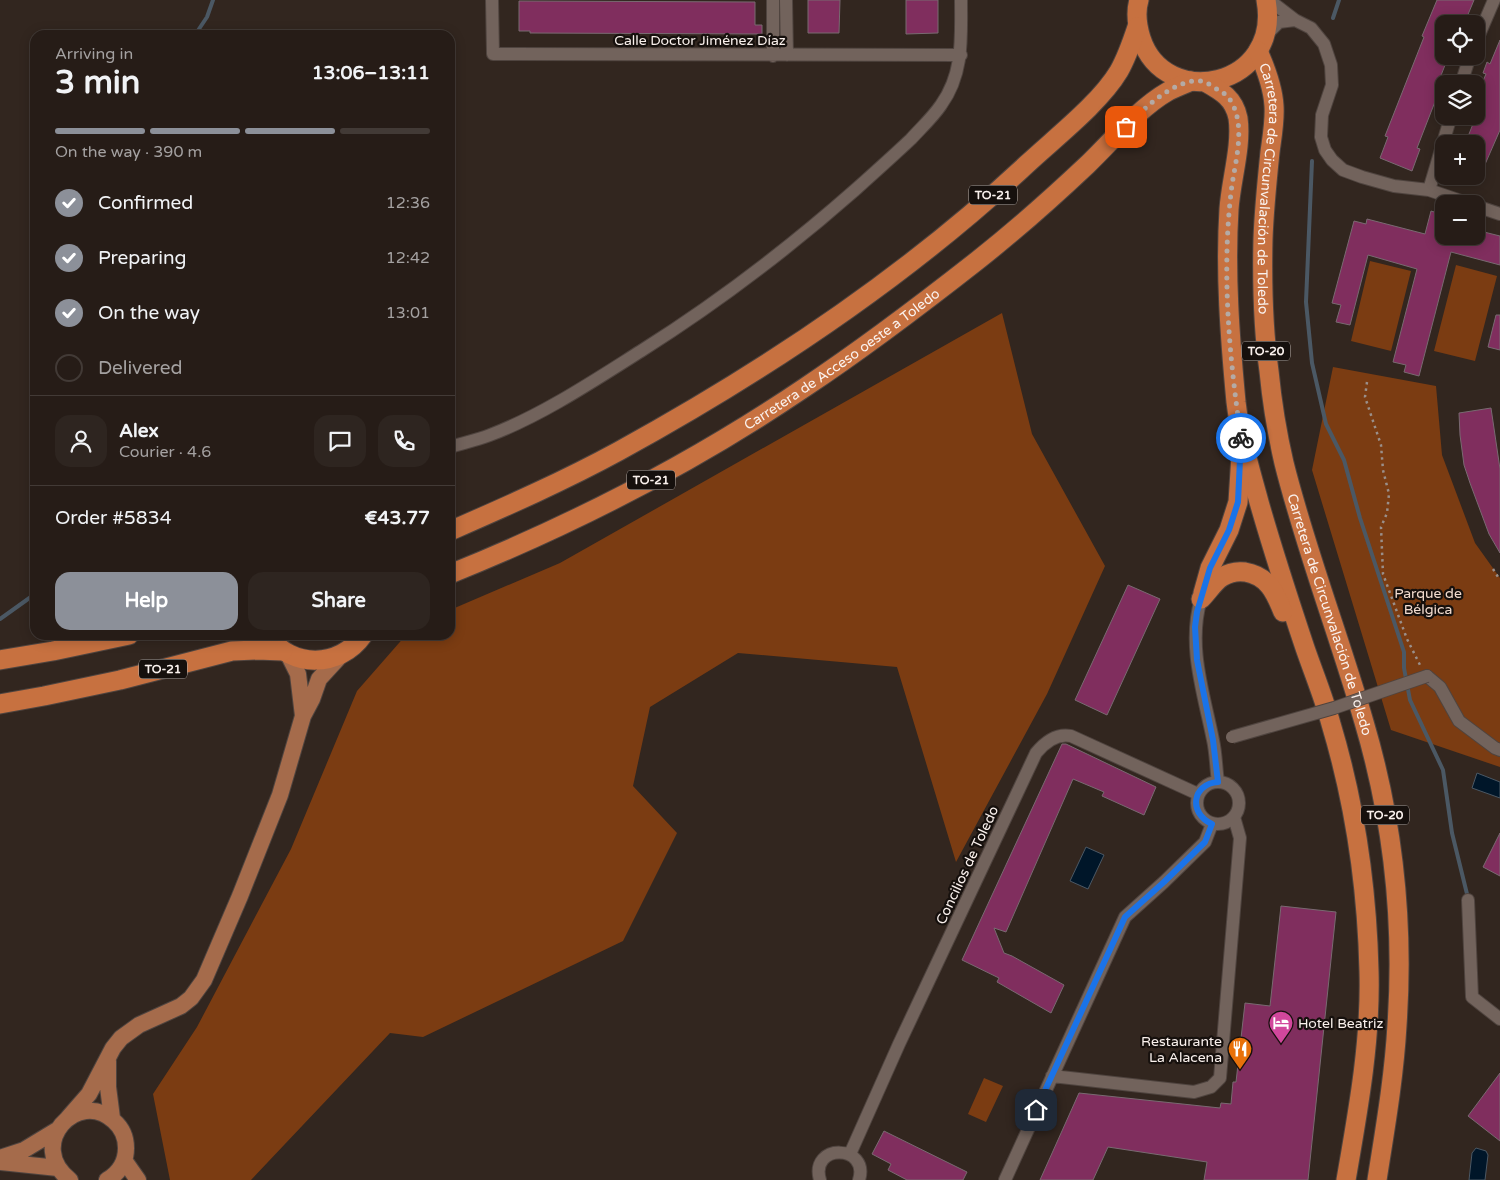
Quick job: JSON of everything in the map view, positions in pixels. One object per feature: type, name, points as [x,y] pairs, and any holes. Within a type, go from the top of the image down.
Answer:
[{"type":"highway","name":"Carretera de Circunvalación de Toledo","points":[[1139,0],[1137,27],[1144,46],[1156,63],[1172,75],[1198,82],[1224,93],[1237,115],[1238,137],[1229,208],[1228,302],[1234,384],[1242,441],[1269,537],[1330,722],[1344,771],[1354,819],[1363,880],[1369,982],[1364,1065],[1346,1180]]},
{"type":"highway","name":"Carretera de Circunvalación de Toledo","points":[[1198,82],[1221,80],[1236,73],[1248,63],[1262,44],[1268,24],[1267,0]]},
{"type":"highway","name":"TO-21","points":[[455,529],[618,452],[764,366],[866,296],[955,227],[1018,173],[1094,102],[1118,72],[1137,27]]},
{"type":"highway","name":"Carretera de Circunvalación de Toledo","points":[[1262,44],[1275,110],[1263,239],[1263,281],[1267,358],[1277,429],[1306,542],[1365,724],[1381,791],[1395,885],[1398,931],[1397,1025],[1389,1108],[1376,1180]]},
{"type":"highway","name":"Carretera de Acceso oeste a Toledo","points":[[455,572],[549,532],[638,487],[720,441],[803,390],[924,302],[991,250],[1081,170],[1149,105],[1166,92],[1198,82]]},
{"type":"highway","points":[[1201,599],[1210,568],[1229,530],[1238,502],[1242,441]]},
{"type":"highway","points":[[1201,599],[1220,578],[1228,573],[1238,571],[1260,576],[1270,585],[1279,602],[1297,650],[1318,686]]},
{"type":"highway","points":[[0,660],[105,640]]},
{"type":"highway","points":[[271,640],[286,652]]},
{"type":"highway","name":"TO-21","points":[[0,704],[110,682],[232,651],[286,652],[301,659],[315,661],[329,659],[342,654],[359,640]]},
{"type":"main road","points":[[286,652],[298,674],[303,716]]},
{"type":"main road","points":[[64,1176],[53,1156],[53,1143],[62,1124],[89,1094],[113,1048],[130,1031],[181,1006],[191,998],[204,980],[280,795],[303,716],[312,699],[319,679],[342,654]]},
{"type":"main road","points":[[108,1058],[108,1088],[112,1118]]},
{"type":"main road","points":[[0,1158],[24,1150],[78,1113],[90,1111],[101,1113],[112,1118],[125,1137],[126,1153],[124,1160],[120,1170],[108,1180]]},
{"type":"main road","points":[[124,1160],[138,1180]]},
{"type":"main road","points":[[0,1162],[64,1176]]},
{"type":"street","name":"Calle Doctor Jiménez Díaz","points":[[492,0],[492,54],[961,55]]},
{"type":"street","points":[[773,0],[773,56]]},
{"type":"street","points":[[786,0],[787,56]]},
{"type":"street","points":[[455,446],[491,435],[541,411],[669,333],[763,267],[814,226],[885,164],[922,128],[941,106],[954,83],[961,55],[962,0]]},
{"type":"street","points":[[1267,0],[1294,20],[1311,28],[1324,44],[1331,65],[1332,84],[1322,115],[1321,137],[1325,150],[1332,160],[1343,170],[1362,177],[1394,186],[1429,190],[1444,195]]},
{"type":"street","points":[[1485,21],[1494,0]]},
{"type":"street","points":[[1262,44],[1279,22],[1294,20]]},
{"type":"street","points":[[1429,190],[1448,125]]},
{"type":"street","points":[[1485,209],[1500,214]]},
{"type":"street","points":[[1201,599],[1195,627],[1197,660],[1213,740],[1218,782]]},
{"type":"street","points":[[1232,737],[1334,708],[1427,676],[1440,687],[1460,721],[1494,748],[1500,750]]},
{"type":"street","name":"Concilios de Toledo","points":[[850,1154],[1036,752],[1043,744],[1058,736],[1071,736],[1198,794]]},
{"type":"street","points":[[1218,782],[1231,786],[1238,798],[1239,805],[1234,817],[1224,824],[1212,824],[1200,816],[1196,801],[1198,794],[1206,785],[1218,782]]},
{"type":"street","points":[[1052,1076],[1194,1092],[1211,1088],[1220,1078],[1240,838],[1234,817]]},
{"type":"street","points":[[1005,1180],[1125,917],[1205,842],[1212,824]]},
{"type":"street","points":[[1468,900],[1472,997],[1500,1019]]},
{"type":"street","points":[[820,1180],[819,1169],[825,1158],[837,1152],[850,1154],[859,1164],[861,1170],[859,1180]]},
{"type":"path","points":[[1367,382],[1365,397],[1381,446],[1382,470],[1389,494],[1387,513],[1381,527],[1383,574],[1411,648],[1427,676]]},
{"type":"path","points":[[1493,569],[1500,580]]},
{"type":"green space","points":[[1370,261],[1411,271],[1391,351],[1351,341]]},
{"type":"green space","points":[[1456,265],[1497,276],[1475,361],[1434,351]]},
{"type":"green space","points":[[1002,313],[1032,434],[1105,566],[1047,694],[956,862],[897,667],[738,653],[650,707],[633,786],[677,833],[623,941],[423,1037],[390,1033],[251,1180],[170,1180],[153,1094],[197,1027],[291,849],[357,691],[402,640],[455,640],[455,608],[560,563]]},
{"type":"green space","name":"Parque de Bélgica","points":[[1333,367],[1436,386],[1442,455],[1475,543],[1500,578],[1500,767],[1391,730],[1312,470]]},
{"type":"green space","points":[[984,1078],[1003,1086],[986,1122],[968,1114]]},
{"type":"water","points":[[1477,773],[1500,782],[1500,798],[1472,788]]},
{"type":"water","points":[[1086,847],[1104,855],[1088,889],[1070,881]]},
{"type":"water","points":[[1476,1148],[1486,1151],[1488,1155],[1485,1180],[1469,1180],[1472,1153]]},
{"type":"building","points":[[808,0],[840,0],[839,33],[808,33]]},
{"type":"building","points":[[906,0],[938,0],[938,33],[906,34]]},
{"type":"building","points":[[1437,0],[1474,0],[1468,15],[1435,15],[1435,65],[1445,65],[1441,75],[1435,75],[1435,102],[1417,148],[1420,149],[1412,171],[1380,158],[1388,137],[1385,136],[1424,37],[1422,36]]},
{"type":"building","points":[[519,1],[755,2],[755,25],[762,25],[762,34],[530,33],[530,31],[519,31]]},
{"type":"building","points":[[1500,40],[1500,130],[1485,164],[1485,135],[1469,135],[1473,125],[1485,125],[1486,74],[1483,73],[1487,62],[1490,64]]},
{"type":"building","points":[[1431,211],[1435,212],[1435,245],[1485,245],[1485,232],[1500,236],[1500,265],[1451,252],[1419,376],[1404,372],[1406,365],[1393,362],[1417,269],[1368,255],[1350,325],[1336,322],[1341,305],[1332,303],[1354,221],[1366,224],[1367,219],[1425,234]]},
{"type":"building","points":[[1496,315],[1500,315],[1500,350],[1488,347]]},
{"type":"building","points":[[1491,408],[1500,469],[1500,553],[1489,534],[1470,483],[1464,465],[1460,435],[1459,413]]},
{"type":"building","points":[[1128,585],[1160,599],[1107,715],[1075,700]]},
{"type":"building","points":[[1062,744],[1066,744],[1156,787],[1144,815],[1102,796],[1104,792],[1073,779],[1006,932],[994,928],[1004,953],[1064,985],[1051,1013],[997,982],[999,978],[962,960]]},
{"type":"building","points":[[1500,833],[1500,876],[1483,867]]},
{"type":"building","name":"Hotel Beatriz","points":[[1281,906],[1336,912],[1308,1180],[1204,1180],[1207,1162],[1108,1147],[1093,1180],[1040,1180],[1079,1093],[1220,1108],[1221,1103],[1231,1104],[1233,1082],[1236,1082],[1245,1003],[1270,1006]]},
{"type":"building","points":[[1500,1073],[1500,1141],[1468,1116]]},
{"type":"building","points":[[884,1131],[967,1172],[963,1180],[907,1180],[888,1170],[891,1164],[872,1154]]},
{"type":"waterway","points":[[198,30],[207,17],[213,0]]},
{"type":"waterway","points":[[1333,18],[1339,0]]},
{"type":"waterway","points":[[1312,161],[1306,302],[1312,363],[1326,424],[1344,460],[1360,518],[1404,652],[1404,668],[1410,700],[1443,770],[1452,833],[1468,898]]},
{"type":"waterway","points":[[0,619],[30,598]]},
{"type":"way so far","points":[[1126,127],[1166,92],[1191,81],[1205,82],[1224,93],[1237,115],[1239,129],[1229,208],[1228,302],[1241,438]]},
{"type":"place","name":"Hotel Beatriz","points":[[1281,1044]]},
{"type":"place","name":"Restaurante La Alacena","points":[[1240,1070]]},
{"type":"route","points":[[1036,1110],[1125,917],[1205,842],[1212,824],[1200,816],[1196,801],[1198,794],[1206,785],[1218,782],[1213,740],[1197,660],[1195,627],[1197,612],[1210,568],[1229,530],[1238,502],[1241,438]]}]
